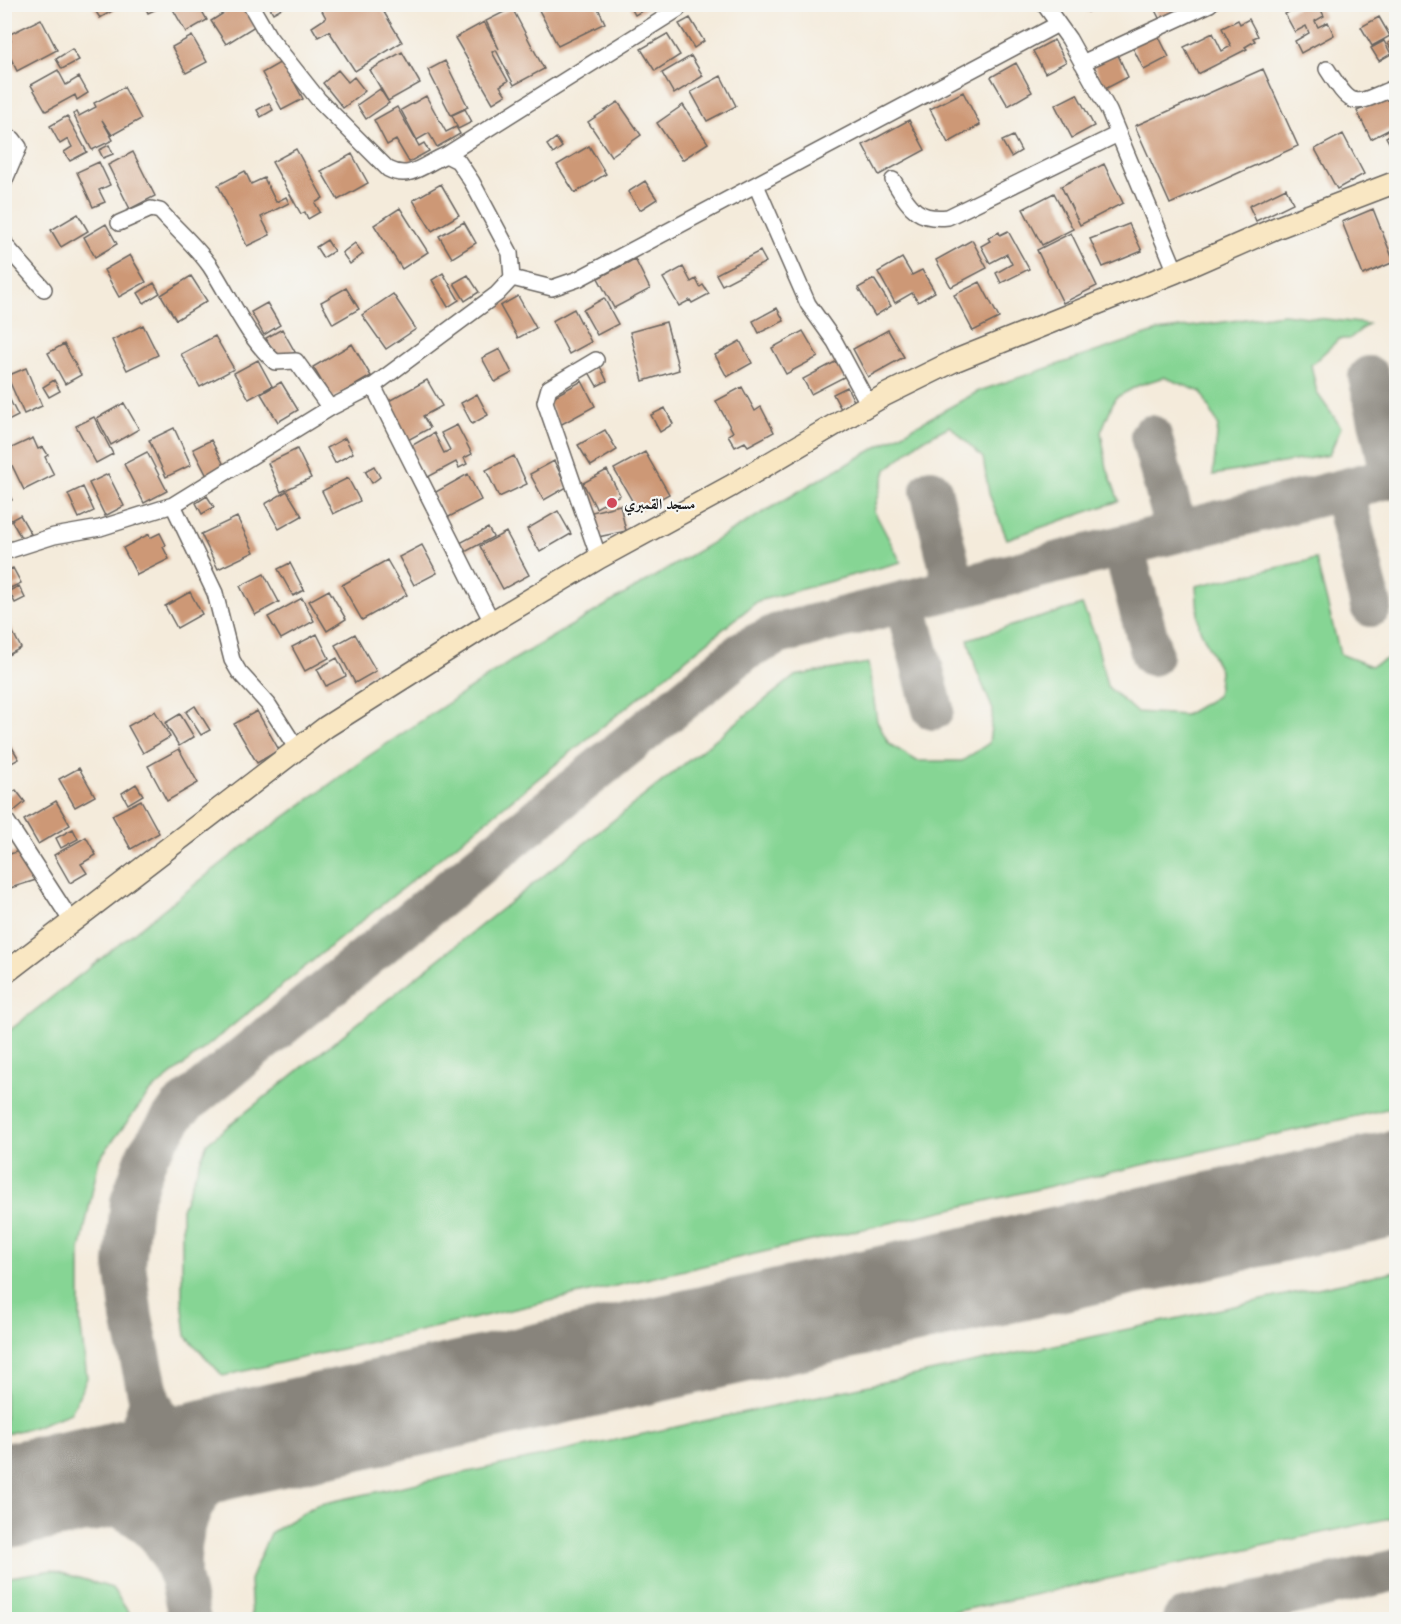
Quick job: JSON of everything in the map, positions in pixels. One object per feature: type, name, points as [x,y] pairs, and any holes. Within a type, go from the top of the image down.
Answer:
[{"type":"main road","points":[[4,974],[326,727],[492,622],[599,558],[731,486],[885,395],[954,361],[1176,272],[1276,228],[1396,182]]},
{"type":"street","points":[[250,4],[269,37],[318,99],[388,169],[408,174],[446,155],[677,10],[681,4]]},
{"type":"street","points":[[1044,4],[1082,63],[1109,111],[1176,272]]},
{"type":"street","points":[[1082,63],[1210,4]]},
{"type":"street","points":[[512,278],[552,288],[578,279],[1058,24]]},
{"type":"street","points":[[1327,69],[1343,94],[1356,102],[1396,87]]},
{"type":"street","points":[[893,180],[923,217],[948,217],[1118,134]]},
{"type":"street","points":[[4,139],[13,139],[19,147],[4,182]]},
{"type":"street","points":[[4,552],[54,536],[100,528],[173,505],[330,408],[373,386],[497,294],[512,278],[510,254],[478,192],[458,161],[446,155]]},
{"type":"street","points":[[756,185],[808,304],[836,342],[869,405]]},
{"type":"street","points":[[118,223],[152,209],[159,211],[209,265],[224,292],[266,354],[275,362],[296,361],[330,408]]},
{"type":"street","points":[[4,241],[44,289]]},
{"type":"street","points":[[596,360],[549,388],[545,402],[599,558]]},
{"type":"street","points":[[373,386],[492,622]]},
{"type":"street","points":[[173,505],[215,593],[232,660],[239,672],[268,705],[297,749]]},
{"type":"street","points":[[4,817],[72,922]]},
{"type":"green space","points":[[1283,314],[1368,324],[1349,339],[1339,339],[1311,365],[1317,393],[1341,427],[1329,455],[1213,475],[1218,425],[1201,392],[1164,377],[1139,385],[1115,398],[1101,432],[1107,468],[1119,501],[1007,539],[989,494],[983,458],[950,426],[919,442],[886,470],[874,511],[901,562],[758,601],[149,1093],[99,1159],[80,1251],[80,1321],[87,1378],[71,1413],[34,1427],[5,1434],[5,1034],[235,853],[370,755],[513,660],[818,480],[979,391],[1158,331]]},
{"type":"green space","points":[[1316,559],[1340,654],[1371,666],[1396,655],[1396,1107],[223,1376],[186,1336],[182,1299],[182,1209],[207,1143],[795,676],[868,663],[877,721],[889,744],[917,761],[962,761],[989,743],[993,710],[976,669],[968,639],[1082,605],[1095,635],[1107,686],[1136,712],[1185,715],[1217,696],[1220,671],[1199,627],[1196,586]]},
{"type":"green space","points":[[1396,1271],[1396,1517],[921,1619],[252,1619],[250,1580],[270,1533],[316,1505]]},
{"type":"green space","points":[[52,1570],[112,1588],[133,1619],[5,1619],[5,1578]]},
{"type":"building","points":[[91,4],[117,4],[119,7],[100,18]]},
{"type":"building","points":[[144,4],[157,4],[159,8],[148,13]]},
{"type":"building","points":[[170,4],[198,4],[207,20],[186,32]]},
{"type":"building","points":[[238,4],[242,4],[255,26],[226,44],[211,21]]},
{"type":"building","points":[[268,4],[280,4],[282,8],[273,13]]},
{"type":"building","points":[[325,4],[390,4],[382,9],[402,42],[355,71],[329,31],[318,37],[312,27],[326,18],[320,7]]},
{"type":"building","points":[[550,4],[596,4],[605,23],[558,46],[539,10]]},
{"type":"building","points":[[629,4],[654,4],[635,15]]},
{"type":"building","points":[[1084,4],[1102,4],[1088,12]]},
{"type":"building","points":[[1152,4],[1187,4],[1189,8],[1161,22]]},
{"type":"building","points":[[1302,4],[1318,4],[1324,16],[1315,21],[1318,27],[1328,22],[1334,35],[1301,53],[1295,41],[1309,33],[1306,26],[1295,32],[1285,14]]},
{"type":"building","points":[[512,8],[544,69],[514,85],[496,50],[492,52],[508,81],[500,86],[506,95],[493,103],[455,38],[484,22],[499,49],[486,21]]},
{"type":"building","points":[[1379,17],[1390,36],[1372,46],[1361,27]]},
{"type":"building","points":[[690,18],[704,41],[694,48],[679,24]]},
{"type":"building","points":[[41,19],[57,50],[17,71],[5,46],[11,41],[8,35]]},
{"type":"building","points":[[1249,19],[1258,36],[1253,38],[1255,41],[1245,47],[1247,49],[1198,74],[1184,47],[1213,33],[1222,51],[1231,46],[1222,28],[1238,20],[1240,24]]},
{"type":"building","points":[[1156,31],[1169,57],[1144,70],[1131,44]]},
{"type":"building","points":[[667,34],[680,55],[655,71],[641,49]]},
{"type":"building","points":[[192,36],[207,62],[186,73],[172,47]]},
{"type":"building","points":[[1396,39],[1396,59],[1388,43]]},
{"type":"building","points":[[1054,40],[1066,62],[1045,73],[1033,51]]},
{"type":"building","points":[[1384,41],[1391,54],[1379,61],[1371,48]]},
{"type":"building","points":[[72,49],[79,60],[62,69],[56,59]]},
{"type":"building","points":[[402,52],[420,83],[388,101],[370,70]]},
{"type":"building","points":[[1117,53],[1128,77],[1105,89],[1093,64]]},
{"type":"building","points":[[691,56],[703,76],[674,94],[662,73]]},
{"type":"building","points":[[283,61],[303,99],[282,110],[262,73]]},
{"type":"building","points":[[445,61],[468,107],[451,115],[428,70]]},
{"type":"building","points":[[1016,63],[1032,92],[1008,106],[991,77]]},
{"type":"building","points":[[1263,69],[1298,146],[1170,204],[1135,126]]},
{"type":"building","points":[[58,70],[66,85],[79,77],[88,93],[77,100],[75,95],[46,111],[31,85]]},
{"type":"building","points":[[338,70],[348,82],[354,77],[365,91],[343,108],[323,83]]},
{"type":"building","points":[[721,76],[736,106],[707,121],[691,92]]},
{"type":"building","points":[[124,87],[141,119],[112,135],[102,120],[113,140],[92,150],[73,114],[77,112],[79,116],[96,107],[94,103]]},
{"type":"building","points":[[380,89],[389,103],[366,119],[357,105]]},
{"type":"building","points":[[963,92],[980,125],[948,143],[930,109]]},
{"type":"building","points":[[1077,94],[1094,126],[1072,138],[1055,105]]},
{"type":"building","points":[[426,96],[446,132],[456,127],[460,134],[437,147],[429,133],[417,140],[401,110]]},
{"type":"building","points":[[1390,96],[1396,109],[1396,126],[1371,139],[1357,111]]},
{"type":"building","points":[[618,102],[641,135],[611,156],[588,122]]},
{"type":"building","points":[[269,103],[273,110],[261,117],[257,110]]},
{"type":"building","points":[[683,105],[708,143],[682,160],[657,123]]},
{"type":"building","points":[[397,107],[419,146],[424,143],[429,151],[409,162],[396,140],[387,145],[374,120]]},
{"type":"building","points":[[465,109],[472,122],[458,129],[452,115]]},
{"type":"building","points":[[67,116],[87,152],[70,161],[64,152],[72,147],[68,139],[60,144],[50,126]]},
{"type":"building","points":[[909,120],[925,150],[879,175],[863,145]]},
{"type":"building","points":[[1396,131],[1396,152],[1395,153],[1386,137]]},
{"type":"building","points":[[1343,134],[1364,174],[1337,189],[1315,149]]},
{"type":"building","points":[[1013,136],[1021,151],[1011,157],[1002,141]]},
{"type":"building","points":[[556,138],[562,147],[553,154],[547,145]]},
{"type":"building","points":[[109,145],[113,154],[103,158],[99,150]]},
{"type":"building","points":[[589,146],[606,174],[575,193],[557,165]]},
{"type":"building","points":[[296,149],[323,198],[315,203],[320,212],[308,219],[305,212],[301,214],[272,162]]},
{"type":"building","points":[[133,152],[155,196],[130,209],[108,165]]},
{"type":"building","points":[[352,154],[368,183],[338,200],[321,171]]},
{"type":"building","points":[[99,162],[110,185],[99,190],[105,202],[93,207],[77,172]]},
{"type":"building","points":[[1104,164],[1123,203],[1080,225],[1061,186]]},
{"type":"building","points":[[245,171],[251,184],[264,178],[276,202],[286,197],[289,203],[261,217],[270,235],[247,246],[218,185]]},
{"type":"building","points":[[645,181],[657,199],[640,210],[628,192]]},
{"type":"building","points":[[441,184],[459,215],[432,231],[413,200]]},
{"type":"building","points":[[1286,188],[1293,203],[1256,221],[1249,206]]},
{"type":"building","points":[[1054,193],[1073,229],[1042,245],[1023,209]]},
{"type":"building","points":[[400,208],[428,252],[402,269],[374,225]]},
{"type":"building","points":[[1373,209],[1394,262],[1363,275],[1342,222]]},
{"type":"building","points":[[78,214],[88,231],[61,247],[51,230]]},
{"type":"building","points":[[464,222],[476,243],[452,258],[439,236]]},
{"type":"building","points":[[106,224],[117,244],[95,257],[84,237]]},
{"type":"building","points":[[1129,224],[1142,251],[1103,267],[1090,239]]},
{"type":"building","points":[[1008,231],[1029,269],[1001,283],[996,273],[1012,264],[1007,254],[990,263],[981,246],[990,241],[988,238],[999,232],[1000,235]]},
{"type":"building","points":[[1071,233],[1097,286],[1063,303],[1037,250]]},
{"type":"building","points":[[327,240],[334,251],[323,258],[316,247]]},
{"type":"building","points":[[972,240],[987,268],[951,287],[936,260]]},
{"type":"building","points":[[355,243],[363,254],[350,264],[342,253]]},
{"type":"building","points":[[760,251],[766,262],[722,285],[716,274]]},
{"type":"building","points":[[130,255],[146,282],[119,297],[104,270]]},
{"type":"building","points":[[902,258],[912,275],[922,270],[935,292],[918,302],[912,293],[895,303],[878,272]]},
{"type":"building","points":[[635,259],[650,289],[614,308],[598,278]]},
{"type":"building","points":[[683,267],[691,282],[696,279],[700,287],[703,285],[709,294],[692,303],[690,300],[679,306],[663,278]]},
{"type":"building","points":[[443,273],[459,300],[448,307],[432,280]]},
{"type":"building","points":[[468,275],[479,292],[465,301],[454,283]]},
{"type":"building","points":[[191,276],[207,301],[176,320],[161,295]]},
{"type":"building","points":[[874,279],[891,306],[875,316],[858,288]]},
{"type":"building","points":[[980,282],[999,318],[973,331],[954,295]]},
{"type":"building","points":[[154,283],[160,293],[144,303],[138,293]]},
{"type":"building","points":[[346,288],[359,309],[333,324],[321,302]]},
{"type":"building","points":[[393,294],[416,329],[386,349],[362,315]]},
{"type":"building","points":[[518,296],[536,328],[518,338],[500,306]]},
{"type":"building","points":[[604,298],[618,324],[597,335],[583,310]]},
{"type":"building","points":[[267,303],[280,325],[264,335],[251,312]]},
{"type":"building","points":[[777,308],[784,321],[759,333],[753,321]]},
{"type":"building","points":[[574,309],[591,342],[569,354],[552,321]]},
{"type":"building","points":[[666,322],[679,370],[643,381],[630,332]]},
{"type":"building","points":[[143,325],[158,355],[127,370],[112,340]]},
{"type":"building","points":[[282,329],[295,352],[279,361],[266,338]]},
{"type":"building","points":[[888,330],[904,357],[868,377],[853,349]]},
{"type":"building","points":[[803,331],[818,357],[786,374],[772,348]]},
{"type":"building","points":[[215,336],[234,369],[200,387],[181,354]]},
{"type":"building","points":[[740,341],[752,363],[727,377],[715,355]]},
{"type":"building","points":[[64,344],[81,375],[65,384],[48,353]]},
{"type":"building","points":[[352,344],[371,376],[332,399],[313,367]]},
{"type":"building","points":[[500,349],[512,373],[495,382],[482,358]]},
{"type":"building","points":[[258,360],[272,386],[249,399],[234,373]]},
{"type":"building","points":[[837,361],[846,376],[811,394],[803,379]]},
{"type":"building","points":[[600,366],[607,381],[597,386],[589,372]]},
{"type":"building","points":[[26,368],[42,406],[24,414],[7,376]]},
{"type":"building","points":[[54,380],[60,391],[49,397],[43,387]]},
{"type":"building","points":[[427,380],[442,406],[423,416],[430,428],[406,441],[385,403]]},
{"type":"building","points":[[582,381],[595,406],[560,425],[547,400]]},
{"type":"building","points":[[281,382],[298,410],[278,422],[261,394]]},
{"type":"building","points":[[742,387],[755,411],[761,407],[774,432],[748,446],[745,442],[735,447],[728,435],[733,432],[716,401]]},
{"type":"building","points":[[847,387],[854,401],[841,409],[833,394]]},
{"type":"building","points":[[4,388],[18,416],[4,423]]},
{"type":"building","points":[[477,394],[488,415],[472,424],[461,403]]},
{"type":"building","points":[[124,403],[139,429],[111,445],[97,418]]},
{"type":"building","points":[[665,408],[673,424],[660,432],[651,415]]},
{"type":"building","points":[[94,417],[113,454],[96,463],[76,426]]},
{"type":"building","points":[[457,425],[472,454],[464,458],[467,464],[459,468],[456,462],[428,477],[411,446],[434,433],[444,453],[450,450],[441,433]]},
{"type":"building","points":[[174,428],[191,465],[166,477],[149,440]]},
{"type":"building","points":[[605,430],[617,450],[591,466],[578,445]]},
{"type":"building","points":[[33,438],[38,449],[43,447],[48,455],[45,457],[54,475],[24,490],[5,451]]},
{"type":"building","points":[[345,438],[353,453],[335,463],[327,448]]},
{"type":"building","points":[[211,440],[225,467],[207,476],[193,449]]},
{"type":"building","points":[[297,449],[311,478],[281,492],[268,463]]},
{"type":"building","points":[[147,452],[167,491],[144,503],[124,464]]},
{"type":"building","points":[[645,452],[669,494],[638,511],[614,469]]},
{"type":"building","points":[[514,456],[527,484],[499,497],[486,470]]},
{"type":"building","points":[[554,461],[567,487],[544,500],[530,474]]},
{"type":"building","points":[[374,466],[380,477],[372,483],[365,471]]},
{"type":"building","points":[[607,470],[620,495],[596,508],[583,483]]},
{"type":"building","points":[[108,474],[124,506],[105,516],[89,483]]},
{"type":"building","points":[[468,474],[481,500],[447,518],[434,493]]},
{"type":"building","points":[[348,478],[360,501],[333,514],[322,491]]},
{"type":"building","points":[[83,487],[94,511],[79,518],[68,494]]},
{"type":"building","points":[[7,490],[12,500],[5,504],[5,491]]},
{"type":"building","points":[[287,491],[302,516],[279,529],[265,504]]},
{"type":"building","points":[[207,496],[214,507],[202,514],[196,503]]},
{"type":"building","points":[[620,505],[626,531],[598,537],[592,512]]},
{"type":"building","points":[[558,511],[571,534],[540,552],[527,529]]},
{"type":"building","points":[[20,515],[31,534],[22,539],[11,520]]},
{"type":"building","points":[[237,517],[254,552],[218,569],[201,534]]},
{"type":"building","points":[[488,528],[493,537],[465,552],[460,543]]},
{"type":"building","points":[[506,532],[529,575],[503,589],[480,546]]},
{"type":"building","points":[[160,533],[169,559],[137,575],[123,548],[149,534],[150,538]]},
{"type":"building","points":[[422,545],[437,573],[414,585],[399,557]]},
{"type":"building","points":[[387,560],[407,595],[362,620],[342,585]]},
{"type":"building","points":[[290,563],[304,590],[293,596],[278,569]]},
{"type":"building","points":[[13,568],[21,583],[4,591],[4,572]]},
{"type":"building","points":[[264,574],[279,602],[255,615],[240,586]]},
{"type":"building","points":[[19,586],[25,598],[15,603],[9,591]]},
{"type":"building","points":[[329,590],[346,619],[327,631],[309,601]]},
{"type":"building","points":[[190,592],[202,614],[177,628],[165,606]]},
{"type":"building","points":[[302,598],[314,621],[281,639],[268,617]]},
{"type":"building","points":[[9,625],[21,648],[8,655],[4,648],[4,628]]},
{"type":"building","points":[[317,634],[329,658],[305,671],[292,647]]},
{"type":"building","points":[[355,634],[376,671],[355,683],[335,645]]},
{"type":"building","points":[[337,658],[346,676],[326,686],[317,669]]},
{"type":"building","points":[[195,706],[210,730],[201,735],[186,712]]},
{"type":"building","points":[[155,711],[170,737],[143,753],[128,726]]},
{"type":"building","points":[[257,711],[279,750],[257,763],[234,724]]},
{"type":"building","points":[[180,714],[194,737],[179,746],[165,723]]},
{"type":"building","points":[[4,734],[19,759],[4,767]]},
{"type":"building","points":[[179,749],[198,783],[167,801],[148,766]]},
{"type":"building","points":[[79,768],[95,796],[75,807],[59,779]]},
{"type":"building","points":[[136,784],[143,795],[128,804],[122,793]]},
{"type":"building","points":[[16,790],[25,802],[13,812],[4,799]]},
{"type":"building","points":[[141,800],[159,833],[131,849],[112,815]]},
{"type":"building","points":[[56,801],[70,825],[38,844],[24,820]]},
{"type":"building","points":[[73,829],[78,839],[61,848],[56,838]]},
{"type":"building","points":[[86,837],[96,855],[81,864],[87,873],[70,883],[54,855]]},
{"type":"building","points":[[19,851],[36,880],[4,890],[4,856]]},
{"type":"taxiway","points":[[1369,377],[1392,477]]},
{"type":"taxiway","points":[[1151,436],[1177,532]]},
{"type":"taxiway","points":[[101,1477],[129,1448],[143,1423],[150,1402],[132,1318],[125,1264],[131,1202],[148,1153],[179,1109],[745,650],[778,634],[1396,476]]},
{"type":"taxiway","points":[[931,490],[955,589]]},
{"type":"taxiway","points":[[1343,490],[1371,606]]},
{"type":"taxiway","points":[[1123,546],[1152,655]]},
{"type":"taxiway","points":[[905,602],[933,709]]},
{"type":"taxiway","points":[[150,1402],[160,1419],[173,1430],[224,1447]]},
{"type":"taxiway","points":[[24,1492],[86,1497],[124,1509],[141,1519],[156,1533],[169,1551],[180,1577],[183,1533],[196,1500],[206,1485],[250,1441]]},
{"type":"taxiway","points":[[1183,1620],[1396,1570]]},
{"type":"taxiway","points":[[180,1577],[190,1620]]},
{"type":"runway","points":[[4,1496],[101,1477],[250,1441],[1396,1183]]},
{"type":"place","name":"مسجد القمبري","points":[[612,503]]}]
